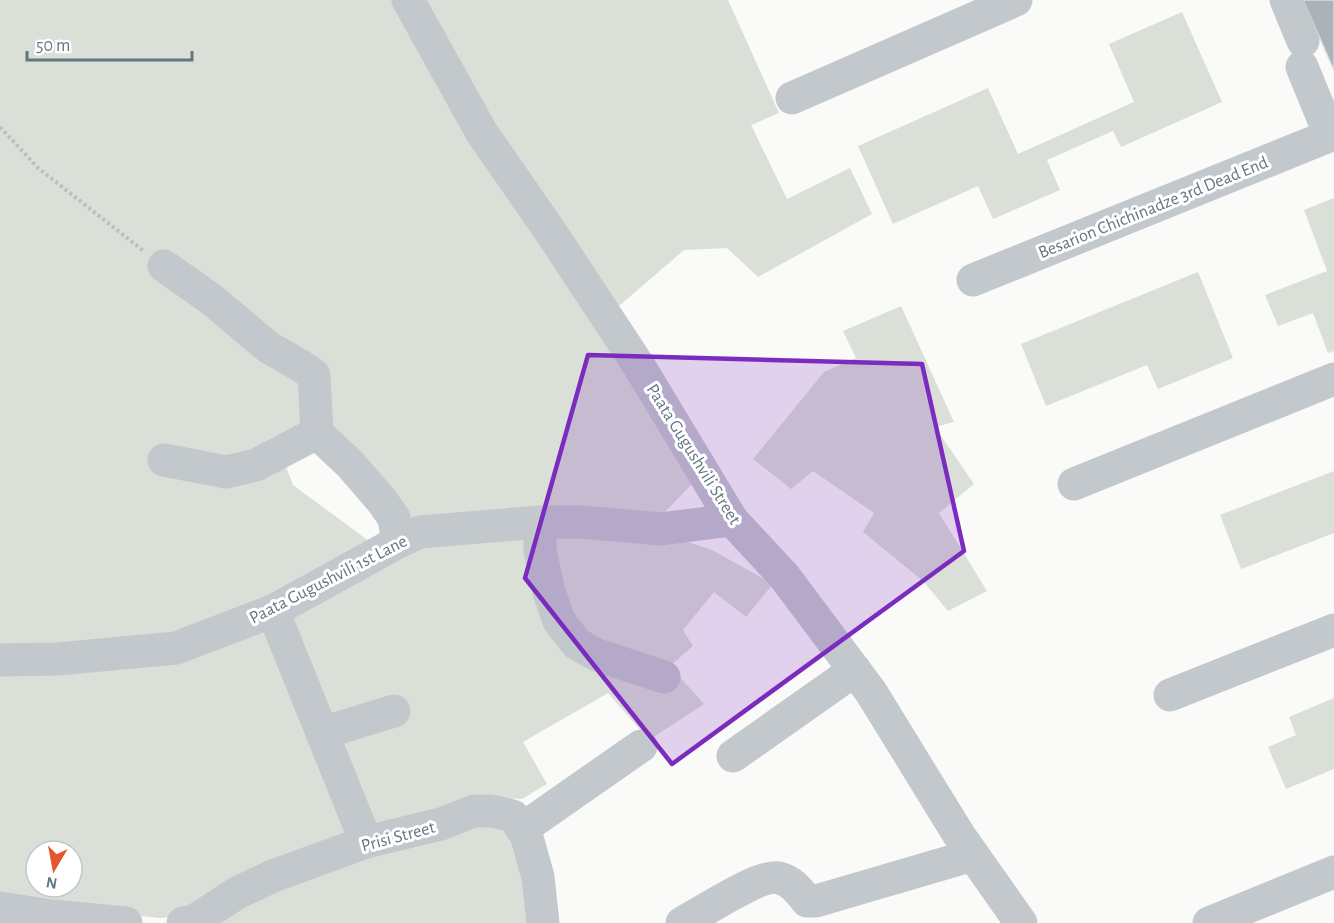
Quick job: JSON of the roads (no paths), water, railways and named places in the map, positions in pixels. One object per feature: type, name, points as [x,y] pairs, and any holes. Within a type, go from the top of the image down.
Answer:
[{"type":"street","name":"Paata Gugushvili Street","points":[[408,0],[482,133],[639,366],[732,520],[784,576],[871,692],[959,835],[1021,923]]},
{"type":"street","points":[[792,98],[1016,0]]},
{"type":"street","points":[[1286,0],[1332,135]]},
{"type":"street","name":"Besarion Chichinadze 3rd Dead End","points":[[973,280],[1332,135]]},
{"type":"street","points":[[164,266],[211,299],[267,347],[314,375],[316,433],[351,465],[382,501],[394,518],[398,542]]},
{"type":"street","points":[[1074,484],[1334,379]]},
{"type":"street","points":[[164,460],[226,472],[255,465],[316,433]]},
{"type":"street","name":"Paata Gugushvili 1st Lane","points":[[0,660],[58,659],[176,648],[273,611],[420,532],[540,522],[582,522],[660,529],[732,520]]},
{"type":"street","points":[[540,522],[540,550],[549,592],[559,621],[577,644],[597,655],[664,677]]},
{"type":"street","points":[[273,611],[366,843]]},
{"type":"street","points":[[1170,695],[1334,630]]},
{"type":"street","points":[[734,756],[855,670]]},
{"type":"street","points":[[322,733],[394,711]]},
{"type":"street","points":[[543,923],[538,877],[526,834],[522,829],[641,746]]},
{"type":"street","name":"Prisi Street","points":[[183,923],[194,921],[237,893],[273,876],[366,843],[441,824],[474,811],[491,811],[513,816],[522,829]]},
{"type":"street","points":[[682,923],[756,882],[771,877],[791,883],[807,901],[816,901],[973,855]]},
{"type":"street","points":[[1209,923],[1334,872]]},
{"type":"street","points":[[0,908],[126,923]]}]
